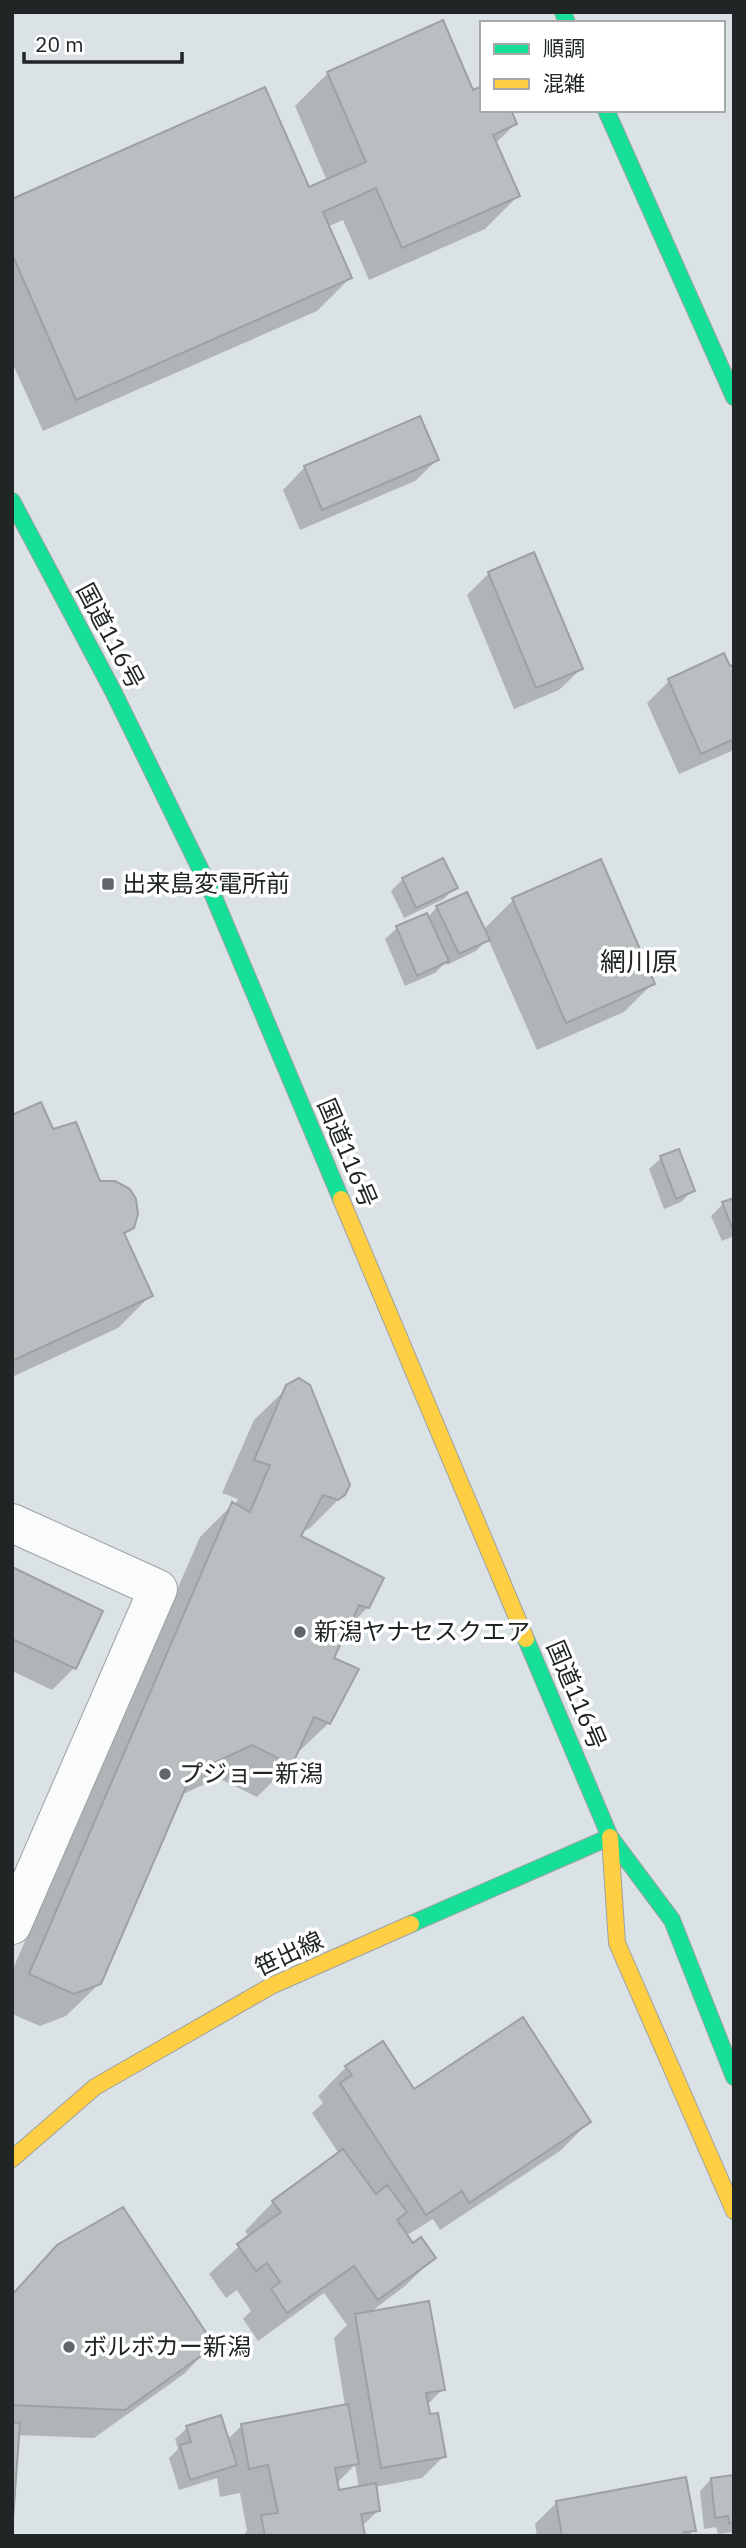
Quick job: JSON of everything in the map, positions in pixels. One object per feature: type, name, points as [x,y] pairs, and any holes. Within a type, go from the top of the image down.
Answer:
[{"type":"main road","points":[[607,112],[734,397]]},
{"type":"main road","name":"国道116号","points":[[12,500],[113,691],[213,895],[610,1837],[673,1920],[734,2077]]},
{"type":"main road","name":"国道116号","points":[[610,1837],[617,1943],[734,2211]]},
{"type":"main road","name":"笹出線","points":[[12,2159],[95,2087],[271,1986],[610,1837]]},
{"type":"street","points":[[12,1523],[158,1589],[12,1925]]},
{"type":"building","points":[[443,20],[473,90],[480,87],[480,112],[512,112],[517,124],[493,135],[520,196],[402,248],[376,188],[323,212],[352,278],[76,400],[12,254],[12,199],[265,87],[309,187],[366,162],[327,72]]},
{"type":"building","points":[[420,416],[439,460],[322,510],[304,466]]},
{"type":"building","points":[[534,552],[583,669],[536,688],[488,572]]},
{"type":"building","points":[[724,653],[730,666],[734,665],[734,739],[701,754],[668,679]]},
{"type":"building","points":[[443,858],[458,888],[416,908],[402,878]]},
{"type":"building","points":[[601,859],[655,984],[566,1023],[512,898]]},
{"type":"building","points":[[467,892],[490,940],[459,954],[436,906]]},
{"type":"building","points":[[427,913],[449,961],[417,976],[396,926]]},
{"type":"building","points":[[41,1102],[53,1129],[76,1122],[100,1181],[115,1181],[130,1189],[136,1199],[138,1214],[134,1228],[124,1233],[153,1296],[12,1361],[12,1115]]},
{"type":"building","points":[[679,1149],[695,1191],[676,1199],[660,1156]]},
{"type":"building","points":[[734,1198],[734,1230],[733,1230],[722,1202]]},
{"type":"building","points":[[299,1378],[310,1385],[350,1485],[345,1495],[338,1500],[323,1495],[301,1536],[384,1578],[369,1608],[359,1605],[334,1658],[359,1669],[330,1724],[314,1717],[292,1765],[252,1745],[192,1773],[101,1984],[74,1994],[29,1974],[232,1502],[250,1512],[270,1465],[254,1460],[286,1385]]},
{"type":"building","points":[[12,1567],[103,1611],[76,1669],[12,1639]]},
{"type":"building","points":[[523,2017],[591,2122],[469,2203],[462,2191],[426,2215],[340,2083],[352,2075],[345,2066],[383,2041],[414,2089]]},
{"type":"building","points":[[343,2149],[376,2194],[387,2185],[407,2212],[397,2220],[413,2243],[421,2237],[436,2258],[378,2300],[354,2266],[287,2313],[271,2289],[280,2282],[267,2263],[256,2271],[237,2244],[281,2212],[272,2201]]},
{"type":"building","points":[[123,2207],[215,2346],[125,2410],[12,2405],[12,2295],[57,2245]]},
{"type":"building","points":[[429,2301],[445,2390],[426,2393],[430,2414],[438,2413],[446,2457],[381,2468],[355,2314]]},
{"type":"building","points":[[348,2404],[359,2464],[335,2468],[339,2490],[376,2483],[380,2511],[361,2514],[365,2536],[265,2536],[261,2515],[278,2513],[268,2465],[249,2469],[241,2424]]},
{"type":"building","points":[[221,2415],[237,2465],[190,2480],[180,2445],[191,2442],[186,2426]]},
{"type":"building","points":[[12,2422],[20,2423],[13,2519],[12,2519]]},
{"type":"building","points":[[734,2475],[734,2522],[729,2523],[728,2516],[715,2518],[711,2478]]},
{"type":"building","points":[[686,2477],[696,2531],[684,2532],[685,2536],[562,2536],[556,2501]]},
{"type":"traffic: fast","points":[[563,12],[566,21]]},
{"type":"traffic: fast","points":[[607,112],[734,397]]},
{"type":"traffic: fast","points":[[12,501],[113,691],[213,895],[341,1199]]},
{"type":"traffic: fast","points":[[526,1639],[610,1837],[672,1920],[734,2077]]},
{"type":"traffic: fast","points":[[411,1924],[610,1837]]},
{"type":"traffic: slow","points":[[341,1199],[526,1639]]},
{"type":"traffic: slow","points":[[610,1837],[617,1943],[734,2211]]},
{"type":"traffic: slow","points":[[12,2159],[95,2087],[271,1986],[411,1924]]},
{"type":"place","name":"出来島変電所前","points":[[108,884]]},
{"type":"place","name":"新潟ヤナセスクエア","points":[[300,1632]]},
{"type":"place","name":"プジョー新潟","points":[[165,1774]]},
{"type":"place","name":"ボルボカー新潟","points":[[69,2347]]},
{"type":"district","name":"網川原","points":[[639,962]]}]
